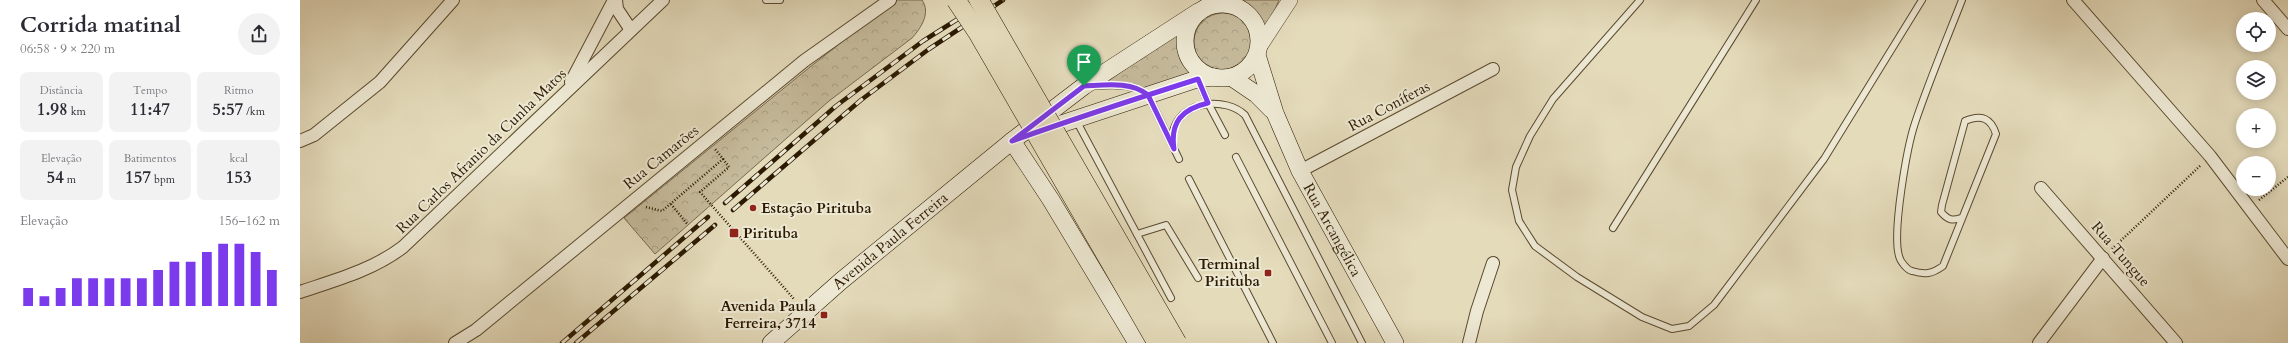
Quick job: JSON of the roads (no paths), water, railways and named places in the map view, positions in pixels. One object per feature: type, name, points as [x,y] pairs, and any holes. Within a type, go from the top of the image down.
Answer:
[{"type":"main road","points":[[956,0],[978,33],[1157,343]]},
{"type":"main road","points":[[979,0],[1177,343]]},
{"type":"main road","points":[[1137,343],[1051,200],[1012,141],[1075,118],[1206,78],[1231,77],[1250,65],[1257,52],[1259,34],[1248,14],[1229,4],[1208,6],[1186,29],[1184,40],[1190,60],[1206,78]]},
{"type":"main road","name":"Avenida Paula Ferreira","points":[[771,343],[841,281],[1012,141],[1084,86],[1208,6]]},
{"type":"main road","name":"Rua Arcangélica","points":[[1257,52],[1275,113],[1300,171],[1395,343]]},
{"type":"main road","name":"Rua Arcangélica","points":[[1231,77],[1256,94],[1275,113]]},
{"type":"street","points":[[300,141],[314,135],[380,82],[453,0]]},
{"type":"street","points":[[615,0],[617,9],[631,30]]},
{"type":"street","points":[[566,92],[615,0]]},
{"type":"street","name":"Rua Carlos Afranio da Cunha Matos","points":[[300,292],[365,270],[386,260],[398,252],[663,0]]},
{"type":"street","name":"Rua Camarões","points":[[455,343],[476,330],[804,62],[890,0]]},
{"type":"street","points":[[1257,52],[1290,0]]},
{"type":"street","points":[[2073,0],[2210,156],[2288,259]]},
{"type":"street","points":[[2263,0],[2288,29]]},
{"type":"street","name":"Rua Coníferas","points":[[1300,171],[1493,69]]},
{"type":"street","name":"Rua Tungue","points":[[2041,188],[2176,343]]},
{"type":"street","points":[[2039,343],[2103,258]]},
{"type":"street","points":[[1469,343],[1492,263]]},
{"type":"lane","points":[[766,0],[780,0]]},
{"type":"lane","points":[[1640,0],[1553,99],[1530,136],[1516,167],[1512,190],[1519,221],[1535,246],[1578,277],[1642,317],[1672,329],[1689,326],[1714,305],[1824,159],[1922,0]]},
{"type":"lane","points":[[1613,228],[1756,0]]},
{"type":"lane","points":[[1961,218],[1954,221],[1946,219],[1941,212],[1942,205],[1965,121],[1974,117],[1986,119],[1993,125],[1996,134],[1943,266],[1933,273],[1922,274],[1909,270],[1899,256],[1898,232],[1903,178],[1915,124],[1962,0]]},
{"type":"lane","points":[[1206,78],[1208,103],[1225,135]]},
{"type":"lane","points":[[1084,86],[1128,86],[1142,90],[1148,95],[1179,159]]},
{"type":"lane","points":[[1174,149],[1172,137],[1174,128],[1178,121],[1190,109],[1208,103],[1227,106],[1241,111],[1250,122],[1362,343]]},
{"type":"lane","points":[[1075,118],[1171,298]]},
{"type":"lane","points":[[1236,157],[1332,343]]},
{"type":"lane","points":[[1189,179],[1273,343]]},
{"type":"lane","points":[[1136,234],[1166,225],[1198,278]]},
{"type":"railway","points":[[725,203],[836,106],[923,41],[988,0]]},
{"type":"railway","points":[[733,210],[861,100],[929,49],[1003,0]]},
{"type":"railway","points":[[562,343],[708,217]]},
{"type":"railway","points":[[576,343],[715,225]]},
{"type":"place","name":"Estação Pirituba","points":[[753,208]]},
{"type":"place","name":"Pirituba","points":[[734,233]]},
{"type":"place","name":"Terminal Pirituba","points":[[1268,273]]},
{"type":"place","name":"Avenida Paula Ferreira, 3714","points":[[824,315]]}]
